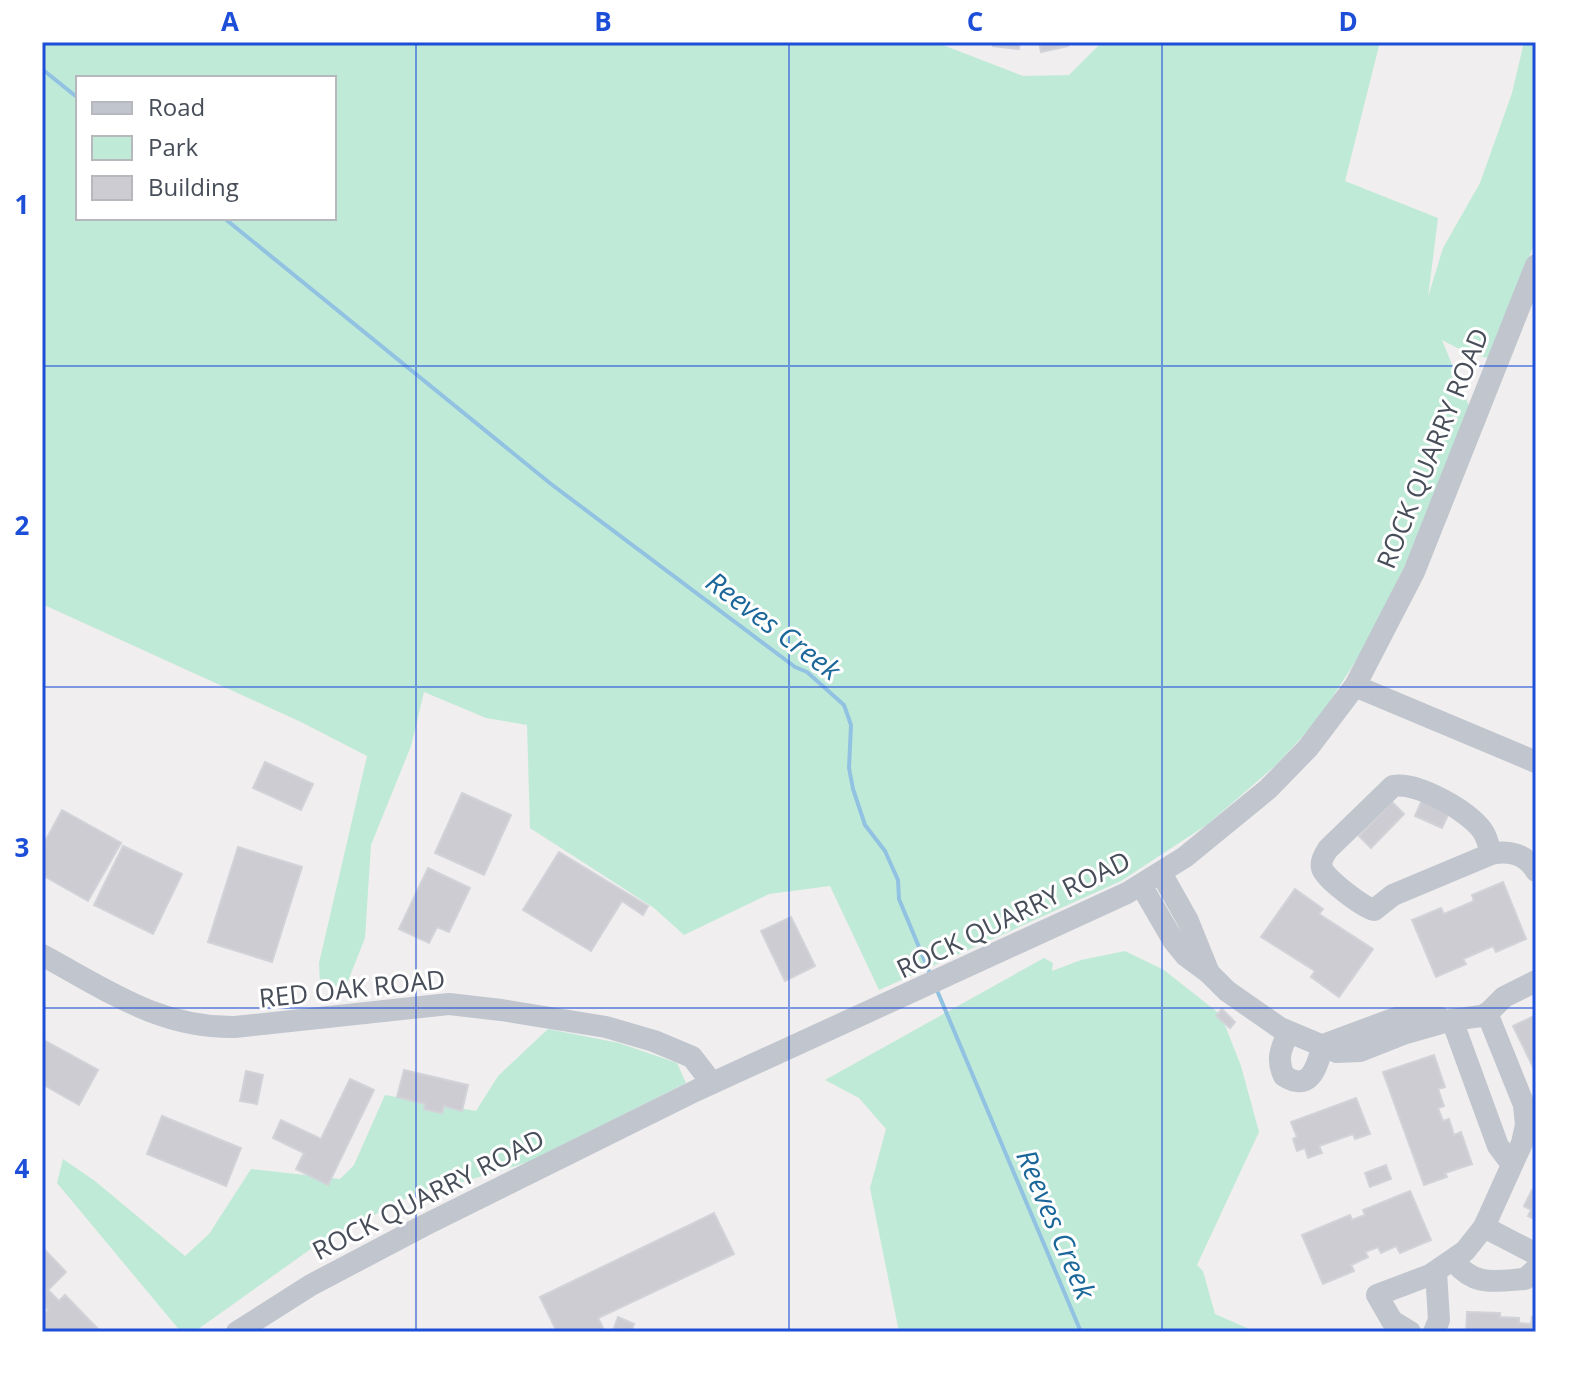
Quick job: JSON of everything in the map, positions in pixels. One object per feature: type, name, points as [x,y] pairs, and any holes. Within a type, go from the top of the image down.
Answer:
[{"type":"street","name":"ROCK QUARRY ROAD","points":[[237,1332],[311,1285],[409,1233],[712,1083],[883,1007],[1141,885],[1185,857],[1268,789],[1308,748],[1355,686],[1414,572],[1536,265]]},
{"type":"street","points":[[1355,686],[1536,762]]},
{"type":"street","points":[[1491,854],[1483,832],[1469,817],[1420,790],[1402,785],[1393,786],[1328,849],[1322,863],[1325,873],[1363,907],[1374,910],[1393,895],[1491,854],[1508,852],[1517,855],[1530,862],[1536,871]]},
{"type":"street","points":[[1161,873],[1191,929],[1209,973]]},
{"type":"street","points":[[1141,885],[1179,948],[1227,991],[1288,1033],[1337,1052],[1352,1052],[1452,1020],[1487,1013],[1504,997],[1536,981]]},
{"type":"street","name":"RED OAK ROAD","points":[[42,955],[136,1006],[180,1023],[235,1027],[449,1004],[488,1008],[606,1027],[654,1041],[692,1057],[712,1083]]},
{"type":"street","points":[[1410,1332],[1392,1321],[1377,1295],[1445,1266],[1472,1244],[1484,1227],[1531,1117],[1487,1013]]},
{"type":"street","points":[[1452,1020],[1498,1146],[1513,1161]]},
{"type":"street","points":[[1288,1033],[1279,1063],[1284,1076],[1293,1080],[1300,1081],[1312,1076],[1323,1045]]},
{"type":"street","points":[[1484,1227],[1536,1254]]},
{"type":"street","points":[[1445,1266],[1486,1281],[1525,1279],[1536,1269]]},
{"type":"street","points":[[1434,1332],[1439,1320],[1439,1288],[1445,1266]]},
{"type":"green space","points":[[42,42],[935,42],[1023,76],[1069,75],[1102,42],[1380,42],[1345,181],[1438,218],[1428,297],[1443,248],[1480,183],[1512,93],[1524,42],[1536,42],[1536,237],[1510,314],[1488,358],[1467,353],[1442,340],[1469,406],[1405,565],[1367,643],[1318,720],[1275,766],[1208,824],[1121,881],[879,990],[830,886],[769,894],[684,935],[654,908],[530,828],[527,725],[486,718],[424,692],[411,746],[371,845],[365,938],[346,986],[320,986],[319,963],[367,756],[301,722],[42,604]]},
{"type":"green space","points":[[1125,951],[1164,970],[1221,1015],[1241,1066],[1259,1132],[1197,1265],[1203,1271],[1215,1314],[1256,1332],[899,1332],[870,1188],[886,1129],[859,1098],[825,1080],[1044,958],[1053,963],[1052,971],[1081,960]]},
{"type":"green space","points":[[548,1029],[619,1043],[677,1063],[686,1083],[528,1162],[463,1182],[420,1191],[315,1246],[194,1332],[181,1332],[57,1183],[63,1159],[95,1181],[185,1256],[209,1234],[251,1169],[340,1179],[354,1165],[385,1095],[476,1111],[498,1076]]},
{"type":"building","points":[[993,42],[1020,42],[1019,49],[993,46]]},
{"type":"building","points":[[1039,42],[1067,42],[1068,46],[1041,52]]},
{"type":"building","points":[[265,762],[313,784],[301,810],[253,788]]},
{"type":"building","points":[[462,793],[511,815],[484,875],[435,853]]},
{"type":"building","points":[[1422,800],[1449,813],[1442,828],[1415,816]]},
{"type":"building","points":[[1392,802],[1404,814],[1371,848],[1359,836]]},
{"type":"building","points":[[62,810],[121,843],[88,901],[42,875],[42,847]]},
{"type":"building","points":[[123,846],[182,874],[153,934],[94,905]]},
{"type":"building","points":[[238,847],[302,867],[272,962],[208,942]]},
{"type":"building","points":[[559,852],[648,906],[643,915],[622,901],[591,951],[523,910]]},
{"type":"building","points":[[428,868],[470,888],[449,932],[437,927],[429,943],[399,929]]},
{"type":"building","points":[[1503,882],[1526,939],[1496,952],[1493,946],[1463,959],[1466,964],[1436,977],[1412,920],[1441,908],[1444,914],[1474,901],[1472,895]]},
{"type":"building","points":[[1295,889],[1323,909],[1319,914],[1373,949],[1339,997],[1311,977],[1315,971],[1261,937]]},
{"type":"building","points":[[791,917],[815,966],[785,981],[761,931]]},
{"type":"building","points":[[1222,1009],[1235,1022],[1230,1028],[1216,1016]]},
{"type":"building","points":[[1536,1015],[1536,1071],[1535,1071],[1513,1026]]},
{"type":"building","points":[[42,1039],[98,1070],[79,1105],[42,1084]]},
{"type":"building","points":[[1434,1055],[1445,1087],[1438,1089],[1444,1106],[1438,1108],[1443,1121],[1449,1119],[1454,1135],[1461,1132],[1472,1164],[1445,1173],[1447,1177],[1424,1185],[1383,1072]]},
{"type":"building","points":[[404,1070],[468,1085],[462,1111],[444,1106],[442,1113],[424,1109],[425,1104],[397,1097]]},
{"type":"building","points":[[246,1071],[263,1075],[257,1104],[240,1101]]},
{"type":"building","points":[[350,1079],[374,1090],[328,1185],[296,1169],[304,1153],[273,1138],[281,1120],[321,1139]]},
{"type":"building","points":[[1356,1098],[1370,1134],[1355,1139],[1353,1134],[1319,1146],[1322,1153],[1308,1158],[1305,1148],[1297,1151],[1293,1139],[1297,1137],[1291,1122]]},
{"type":"building","points":[[162,1116],[241,1148],[226,1186],[147,1154]]},
{"type":"building","points":[[1386,1165],[1391,1179],[1370,1187],[1365,1173]]},
{"type":"building","points":[[1532,1190],[1536,1191],[1536,1220],[1528,1216],[1531,1210],[1524,1206]]},
{"type":"building","points":[[1410,1191],[1431,1240],[1400,1253],[1396,1246],[1381,1253],[1378,1247],[1365,1252],[1368,1257],[1351,1265],[1354,1271],[1323,1284],[1302,1235],[1350,1215],[1352,1220],[1365,1215],[1363,1210]]},
{"type":"building","points":[[714,1213],[734,1254],[598,1318],[605,1332],[557,1332],[540,1297]]},
{"type":"building","points":[[42,1247],[66,1272],[48,1290],[59,1301],[65,1295],[101,1332],[52,1332],[49,1329],[45,1332],[42,1329],[42,1316],[48,1310],[42,1304]]},
{"type":"building","points":[[1467,1312],[1500,1313],[1500,1317],[1519,1318],[1519,1323],[1531,1324],[1532,1317],[1536,1317],[1536,1332],[1466,1332]]},
{"type":"building","points":[[618,1317],[634,1324],[631,1332],[614,1328]]},
{"type":"waterway","name":"Reeves Creek","points":[[42,69],[76,96]]},
{"type":"waterway","name":"Reeves Creek","points":[[226,220],[551,484],[795,667],[807,672],[844,705],[851,725],[849,768],[853,789],[865,825],[885,851],[898,880],[899,899],[931,976]]},
{"type":"waterway","name":"Reeves Creek","points":[[936,988],[1081,1332]]}]
